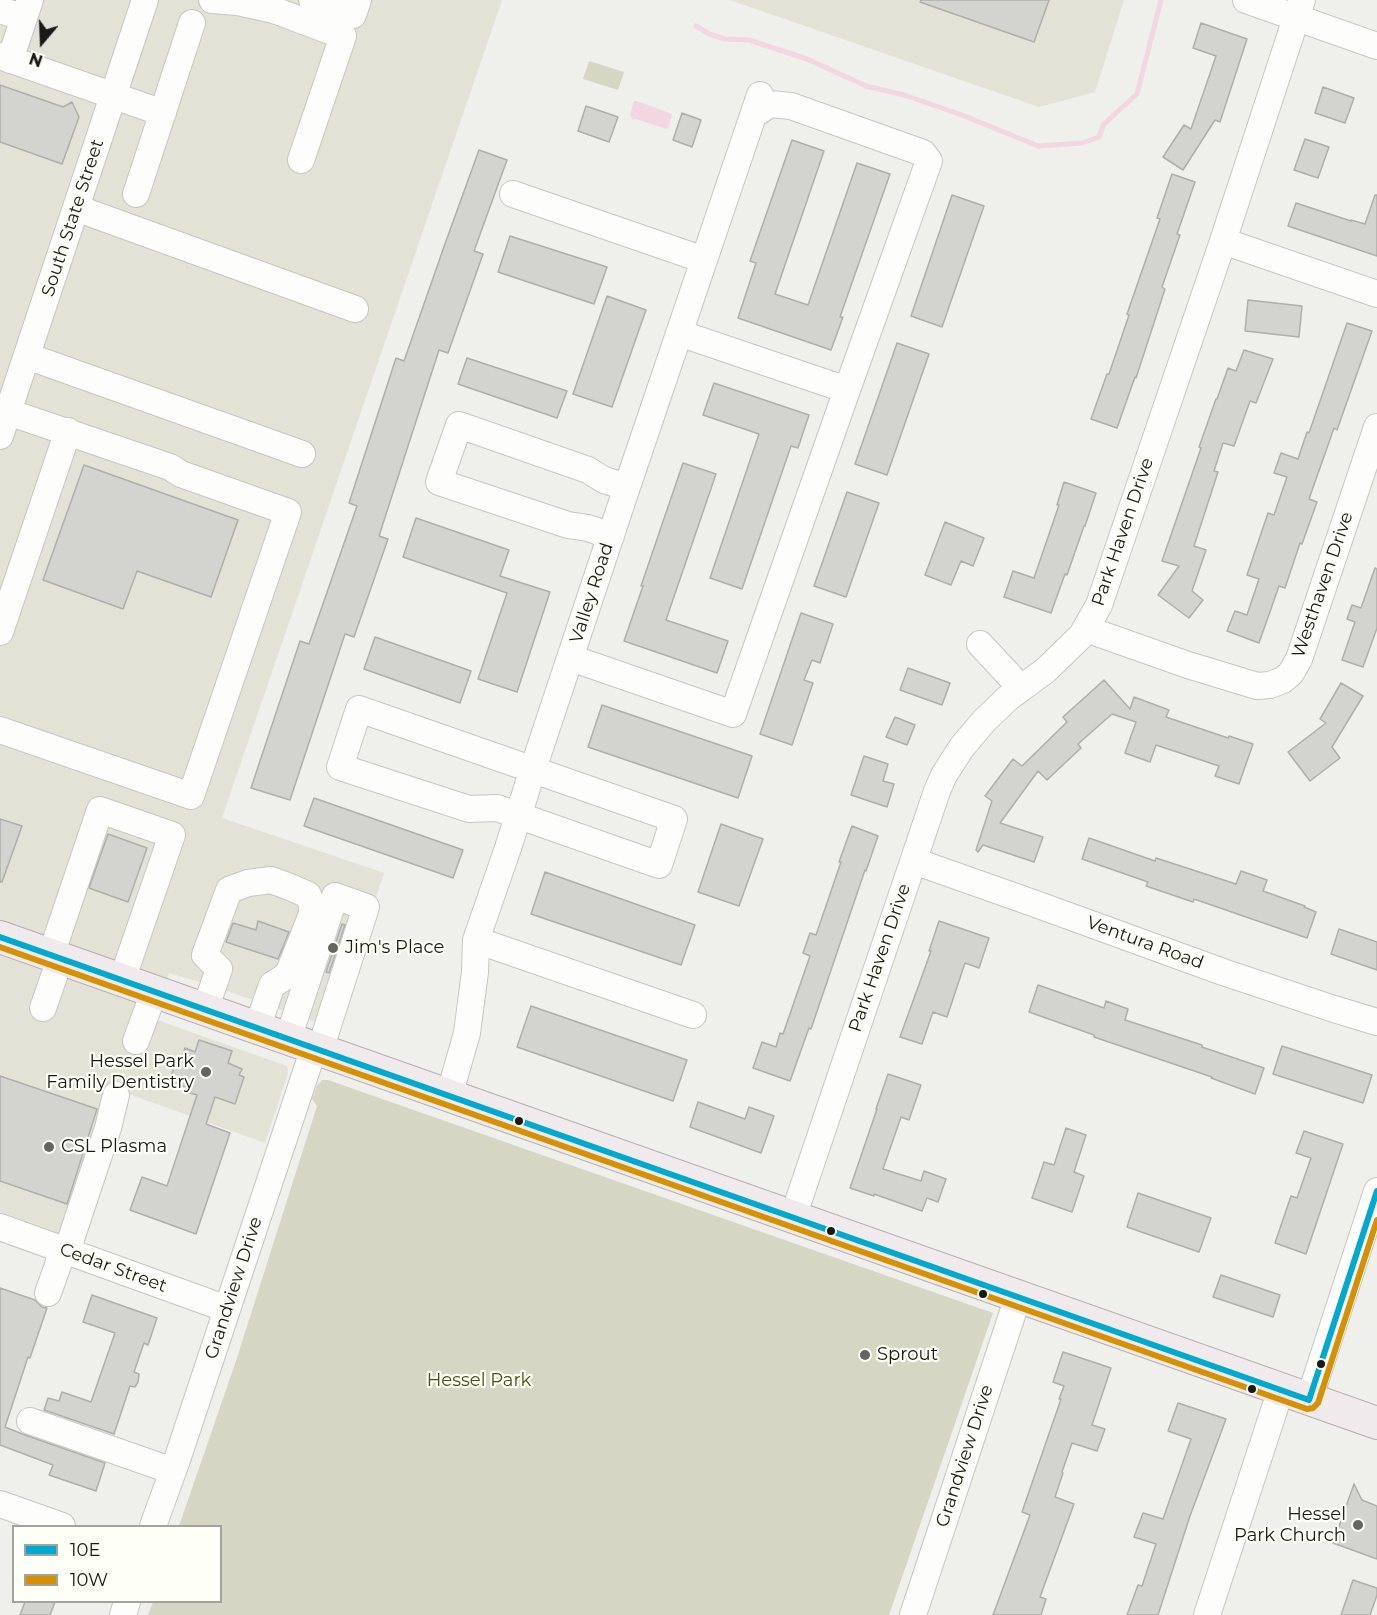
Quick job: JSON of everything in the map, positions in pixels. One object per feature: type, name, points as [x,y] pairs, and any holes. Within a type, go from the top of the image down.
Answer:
[{"type":"main road","points":[[0,938],[1377,1423]]},
{"type":"street","name":"South State Street","points":[[0,436],[8,396],[27,356],[145,0]]},
{"type":"street","points":[[212,0],[238,2],[274,10],[343,36],[301,160]]},
{"type":"street","points":[[312,0],[353,15],[358,0]]},
{"type":"street","points":[[1246,0],[1299,9],[1377,46]]},
{"type":"street","points":[[18,9],[5,58],[163,113]]},
{"type":"street","name":"Park Haven Drive","points":[[794,1217],[944,776],[962,747],[984,721],[1073,645],[1099,605],[1299,9]]},
{"type":"street","points":[[136,194],[192,23]]},
{"type":"street","name":"Valley Road","points":[[449,1096],[467,1033],[475,972],[476,940],[627,487],[758,105],[791,106],[923,153],[929,160],[847,390]]},
{"type":"street","points":[[513,194],[704,260]]},
{"type":"street","points":[[76,208],[356,309]]},
{"type":"street","points":[[1223,241],[1377,294]]},
{"type":"street","points":[[571,658],[733,714],[847,390],[680,333]]},
{"type":"street","points":[[27,356],[302,454]]},
{"type":"street","points":[[0,730],[191,796],[288,512],[68,431],[8,396]]},
{"type":"street","points":[[611,536],[588,528],[567,525],[439,482],[459,425],[588,470],[604,480],[627,487]]},
{"type":"street","name":"Westhaven Drive","points":[[1086,628],[1188,665],[1257,686],[1270,685],[1283,680],[1291,673],[1299,659],[1377,427]]},
{"type":"street","points":[[0,632],[8,585],[68,431]]},
{"type":"street","points":[[980,644],[1021,688]]},
{"type":"street","points":[[359,709],[533,769],[675,819],[659,865],[496,808],[468,809],[340,767],[359,709]]},
{"type":"street","points":[[43,1008],[55,957],[100,810],[172,835],[123,980]]},
{"type":"street","name":"Ventura Road","points":[[914,861],[1223,972],[1377,1022]]},
{"type":"street","points":[[205,1010],[219,969],[204,956],[229,890],[248,883],[271,880],[308,895],[312,905],[312,914],[290,972],[272,985],[257,1028]]},
{"type":"street","points":[[336,897],[366,907],[307,1046],[336,897]]},
{"type":"street","points":[[476,940],[693,1015]]},
{"type":"street","points":[[136,1041],[154,992]]},
{"type":"street","name":"Grandview Drive","points":[[154,1525],[227,1309],[307,1046]]},
{"type":"street","points":[[48,1293],[108,1128],[116,1095]]},
{"type":"street","points":[[1208,1615],[1377,1191]]},
{"type":"street","name":"Cedar Street","points":[[0,1227],[227,1309]]},
{"type":"street","name":"Grandview Drive","points":[[913,1615],[1018,1297]]},
{"type":"street","points":[[30,1420],[173,1471]]},
{"type":"street","points":[[0,1504],[57,1525]]},
{"type":"shaded area","points":[[0,0],[502,0],[222,818],[384,873],[333,1028],[169,973],[154,1019],[287,1066],[288,1073],[265,1143],[129,1094],[79,1241],[0,1212]]},
{"type":"shaded area","points":[[730,0],[1124,0],[1095,92],[1039,107]]},
{"type":"shaded area","points":[[634,101],[672,114],[669,127],[666,129],[633,120],[630,115]]},
{"type":"green space","points":[[589,61],[624,72],[618,90],[583,79]]},
{"type":"green space","name":"Hessel Park","points":[[322,1080],[328,1080],[993,1313],[889,1615],[148,1615],[153,1603],[222,1603],[222,1525],[179,1525],[236,1361],[317,1106],[312,1099]]},
{"type":"building","points":[[921,0],[1049,0],[1034,42],[920,2]]},
{"type":"building","points":[[1201,23],[1247,39],[1220,122],[1215,120],[1183,170],[1163,157],[1184,125],[1191,129],[1216,56],[1193,48]]},
{"type":"building","points":[[0,85],[63,107],[72,102],[79,117],[62,164],[0,142]]},
{"type":"building","points":[[1323,87],[1354,98],[1345,123],[1315,113]]},
{"type":"building","points":[[586,106],[618,117],[609,142],[578,131]]},
{"type":"building","points":[[682,113],[701,120],[692,147],[673,140]]},
{"type":"building","points":[[1305,139],[1329,147],[1318,178],[1294,170]]},
{"type":"building","points":[[792,140],[824,151],[775,294],[808,305],[857,163],[890,174],[840,317],[843,317],[831,350],[738,318],[756,263],[750,261]]},
{"type":"building","points":[[479,150],[507,160],[474,251],[483,254],[448,353],[439,350],[379,536],[388,539],[354,637],[345,634],[290,800],[251,788],[300,641],[309,644],[357,506],[349,503],[396,358],[404,361]]},
{"type":"building","points":[[1172,174],[1195,182],[1162,287],[1165,289],[1117,428],[1091,419],[1129,315],[1127,314],[1160,219],[1157,218]]},
{"type":"building","points":[[952,195],[984,206],[942,327],[911,316]]},
{"type":"building","points":[[1375,195],[1377,195],[1377,256],[1288,226],[1296,203],[1365,224]]},
{"type":"building","points":[[510,236],[607,267],[594,304],[498,272]]},
{"type":"building","points":[[607,296],[646,310],[612,407],[573,394]]},
{"type":"building","points":[[1248,300],[1302,306],[1299,337],[1245,331]]},
{"type":"building","points":[[1347,323],[1372,331],[1337,430],[1334,428],[1309,499],[1317,502],[1302,544],[1300,543],[1285,588],[1279,586],[1259,643],[1227,631],[1235,611],[1247,615],[1259,579],[1247,575],[1268,513],[1274,515],[1287,477],[1274,473],[1281,453],[1298,459]]},
{"type":"building","points":[[897,343],[929,354],[887,475],[855,464]]},
{"type":"building","points":[[1244,350],[1273,359],[1256,403],[1250,401],[1234,446],[1223,443],[1214,471],[1218,472],[1194,546],[1206,550],[1192,591],[1203,600],[1189,618],[1158,595],[1179,566],[1162,561],[1201,448],[1199,447],[1228,368],[1236,371]]},
{"type":"building","points":[[467,358],[567,391],[557,418],[458,384]]},
{"type":"building","points":[[714,383],[809,415],[798,448],[791,446],[742,589],[710,578],[759,434],[703,415]]},
{"type":"building","points":[[683,463],[716,474],[666,620],[728,641],[717,673],[624,641]]},
{"type":"building","points":[[84,465],[238,520],[211,597],[137,571],[123,609],[43,580]]},
{"type":"building","points":[[1064,482],[1096,493],[1051,613],[1004,597],[1013,571],[1034,578],[1059,505],[1057,505]]},
{"type":"building","points":[[847,492],[879,503],[846,597],[814,586]]},
{"type":"building","points":[[416,518],[509,550],[500,576],[550,592],[517,692],[478,679],[507,593],[403,557]]},
{"type":"building","points":[[945,522],[984,538],[973,566],[961,561],[951,585],[925,575]]},
{"type":"building","points":[[1375,568],[1377,569],[1377,628],[1363,667],[1342,660],[1355,622],[1347,619],[1352,605],[1361,608]]},
{"type":"building","points":[[801,613],[833,624],[820,663],[812,660],[804,680],[813,683],[792,745],[760,734]]},
{"type":"building","points":[[375,637],[471,671],[460,703],[364,669]]},
{"type":"building","points":[[908,668],[950,683],[942,705],[900,690]]},
{"type":"building","points":[[1104,680],[1130,709],[1134,697],[1169,710],[1166,717],[1253,744],[1239,784],[1215,776],[1219,766],[1156,745],[1150,762],[1125,753],[1136,722],[1112,714],[1078,744],[1081,748],[1047,780],[1038,771],[1000,823],[1043,837],[1034,862],[983,845],[978,852],[976,850],[992,801],[985,796],[1013,759],[1022,766],[1067,722],[1063,717]]},
{"type":"building","points":[[1341,683],[1363,696],[1332,747],[1340,758],[1310,781],[1288,752],[1326,723],[1320,719]]},
{"type":"building","points":[[602,705],[752,756],[738,798],[588,747]]},
{"type":"building","points":[[895,717],[915,725],[907,745],[886,737]]},
{"type":"building","points":[[864,756],[888,764],[883,781],[894,784],[887,807],[851,795]]},
{"type":"building","points":[[314,798],[463,850],[453,878],[304,826]]},
{"type":"building","points":[[0,819],[22,826],[2,882],[0,882]]},
{"type":"building","points":[[721,824],[763,839],[739,906],[698,892]]},
{"type":"building","points":[[852,826],[878,836],[811,1029],[809,1028],[790,1081],[753,1068],[762,1042],[776,1047],[780,1033],[783,1034],[810,956],[803,953],[810,933],[816,935]]},
{"type":"building","points":[[108,834],[147,848],[128,902],[89,888]]},
{"type":"building","points":[[1089,838],[1155,861],[1156,858],[1236,884],[1241,871],[1267,880],[1263,891],[1316,912],[1307,938],[1194,899],[1193,902],[1146,886],[1148,882],[1082,859]]},
{"type":"building","points":[[545,872],[695,925],[681,965],[531,914]]},
{"type":"building","points":[[258,921],[289,932],[278,959],[226,942],[233,923],[256,930]]},
{"type":"building","points":[[939,921],[989,938],[979,968],[965,963],[947,1017],[933,1012],[922,1044],[900,1037],[931,951],[929,951]]},
{"type":"building","points":[[342,924],[345,925],[329,973],[326,972]]},
{"type":"building","points":[[1339,929],[1377,942],[1377,970],[1331,954]]},
{"type":"building","points":[[1038,985],[1104,1008],[1106,1001],[1128,1009],[1125,1020],[1264,1068],[1255,1094],[1029,1012]]},
{"type":"building","points":[[531,1006],[687,1060],[673,1101],[517,1047]]},
{"type":"building","points":[[199,1040],[232,1051],[228,1063],[242,1069],[239,1075],[244,1077],[235,1104],[215,1097],[206,1124],[230,1133],[196,1234],[130,1210],[142,1177],[167,1186],[197,1095],[187,1092],[189,1088],[169,1081],[178,1057],[182,1057],[185,1048],[195,1052]]},
{"type":"building","points":[[1282,1046],[1372,1075],[1363,1103],[1273,1074]]},
{"type":"building","points":[[888,1074],[921,1085],[909,1120],[901,1117],[883,1169],[921,1181],[924,1171],[946,1179],[938,1202],[927,1198],[922,1211],[850,1188]]},
{"type":"building","name":"CSL Plasma","points":[[0,1076],[97,1109],[67,1204],[0,1181]]},
{"type":"building","points":[[698,1102],[745,1119],[749,1107],[774,1116],[761,1153],[690,1127]]},
{"type":"building","points":[[1066,1128],[1086,1135],[1074,1172],[1084,1176],[1072,1212],[1032,1198],[1044,1162],[1054,1165]]},
{"type":"building","points":[[1304,1131],[1343,1144],[1306,1254],[1275,1243],[1291,1196],[1297,1198],[1311,1158],[1296,1153]]},
{"type":"building","points":[[1138,1193],[1211,1218],[1199,1252],[1127,1227]]},
{"type":"building","points":[[1221,1275],[1280,1295],[1273,1317],[1213,1297]]},
{"type":"building","points":[[0,1288],[35,1300],[42,1307],[47,1308],[5,1427],[105,1463],[96,1491],[49,1475],[53,1465],[0,1445]]},
{"type":"building","points":[[92,1295],[157,1318],[148,1345],[144,1343],[134,1372],[139,1374],[138,1382],[135,1387],[130,1386],[114,1434],[44,1410],[48,1398],[59,1401],[62,1392],[91,1402],[115,1333],[83,1322]]},
{"type":"building","points":[[1063,1352],[1111,1368],[1092,1425],[1105,1429],[1097,1451],[1072,1443],[1062,1472],[1055,1497],[1074,1504],[1040,1597],[1046,1599],[1041,1615],[993,1615],[1030,1515],[1022,1512],[1061,1399],[1059,1399],[1064,1386],[1053,1382]]},
{"type":"building","points":[[1178,1403],[1226,1419],[1190,1516],[1158,1615],[1127,1615],[1138,1585],[1142,1586],[1156,1544],[1134,1537],[1143,1513],[1163,1519],[1191,1439],[1168,1431]]},
{"type":"building","name":"Hessel Park Church","points":[[1354,1484],[1362,1500],[1377,1506],[1377,1559],[1333,1543]]},
{"type":"building","points":[[1353,1580],[1377,1588],[1370,1615],[1341,1615]]},
{"type":"building","points":[[25,1603],[55,1603],[50,1615],[20,1615]]},
{"type":"waterway","points":[[696,26],[709,34],[725,39],[749,40],[807,59],[866,86],[904,95],[962,115],[1038,146],[1082,143],[1099,137],[1104,124],[1137,94],[1161,0]]},
{"type":"transit line","name":"10E","points":[[0,937],[1309,1400],[1377,1191]]},
{"type":"transit line","name":"10W","points":[[0,947],[1307,1409],[1313,1408],[1318,1403],[1377,1220]]},
{"type":"place","name":"Jim's Place","points":[[333,948]]},
{"type":"place","name":"Hessel Park Family Dentistry","points":[[206,1072]]},
{"type":"place","name":"CSL Plasma","points":[[49,1147]]},
{"type":"place","name":"Sprout","points":[[865,1355]]},
{"type":"place","name":"Hessel Park Church","points":[[1358,1525]]}]
